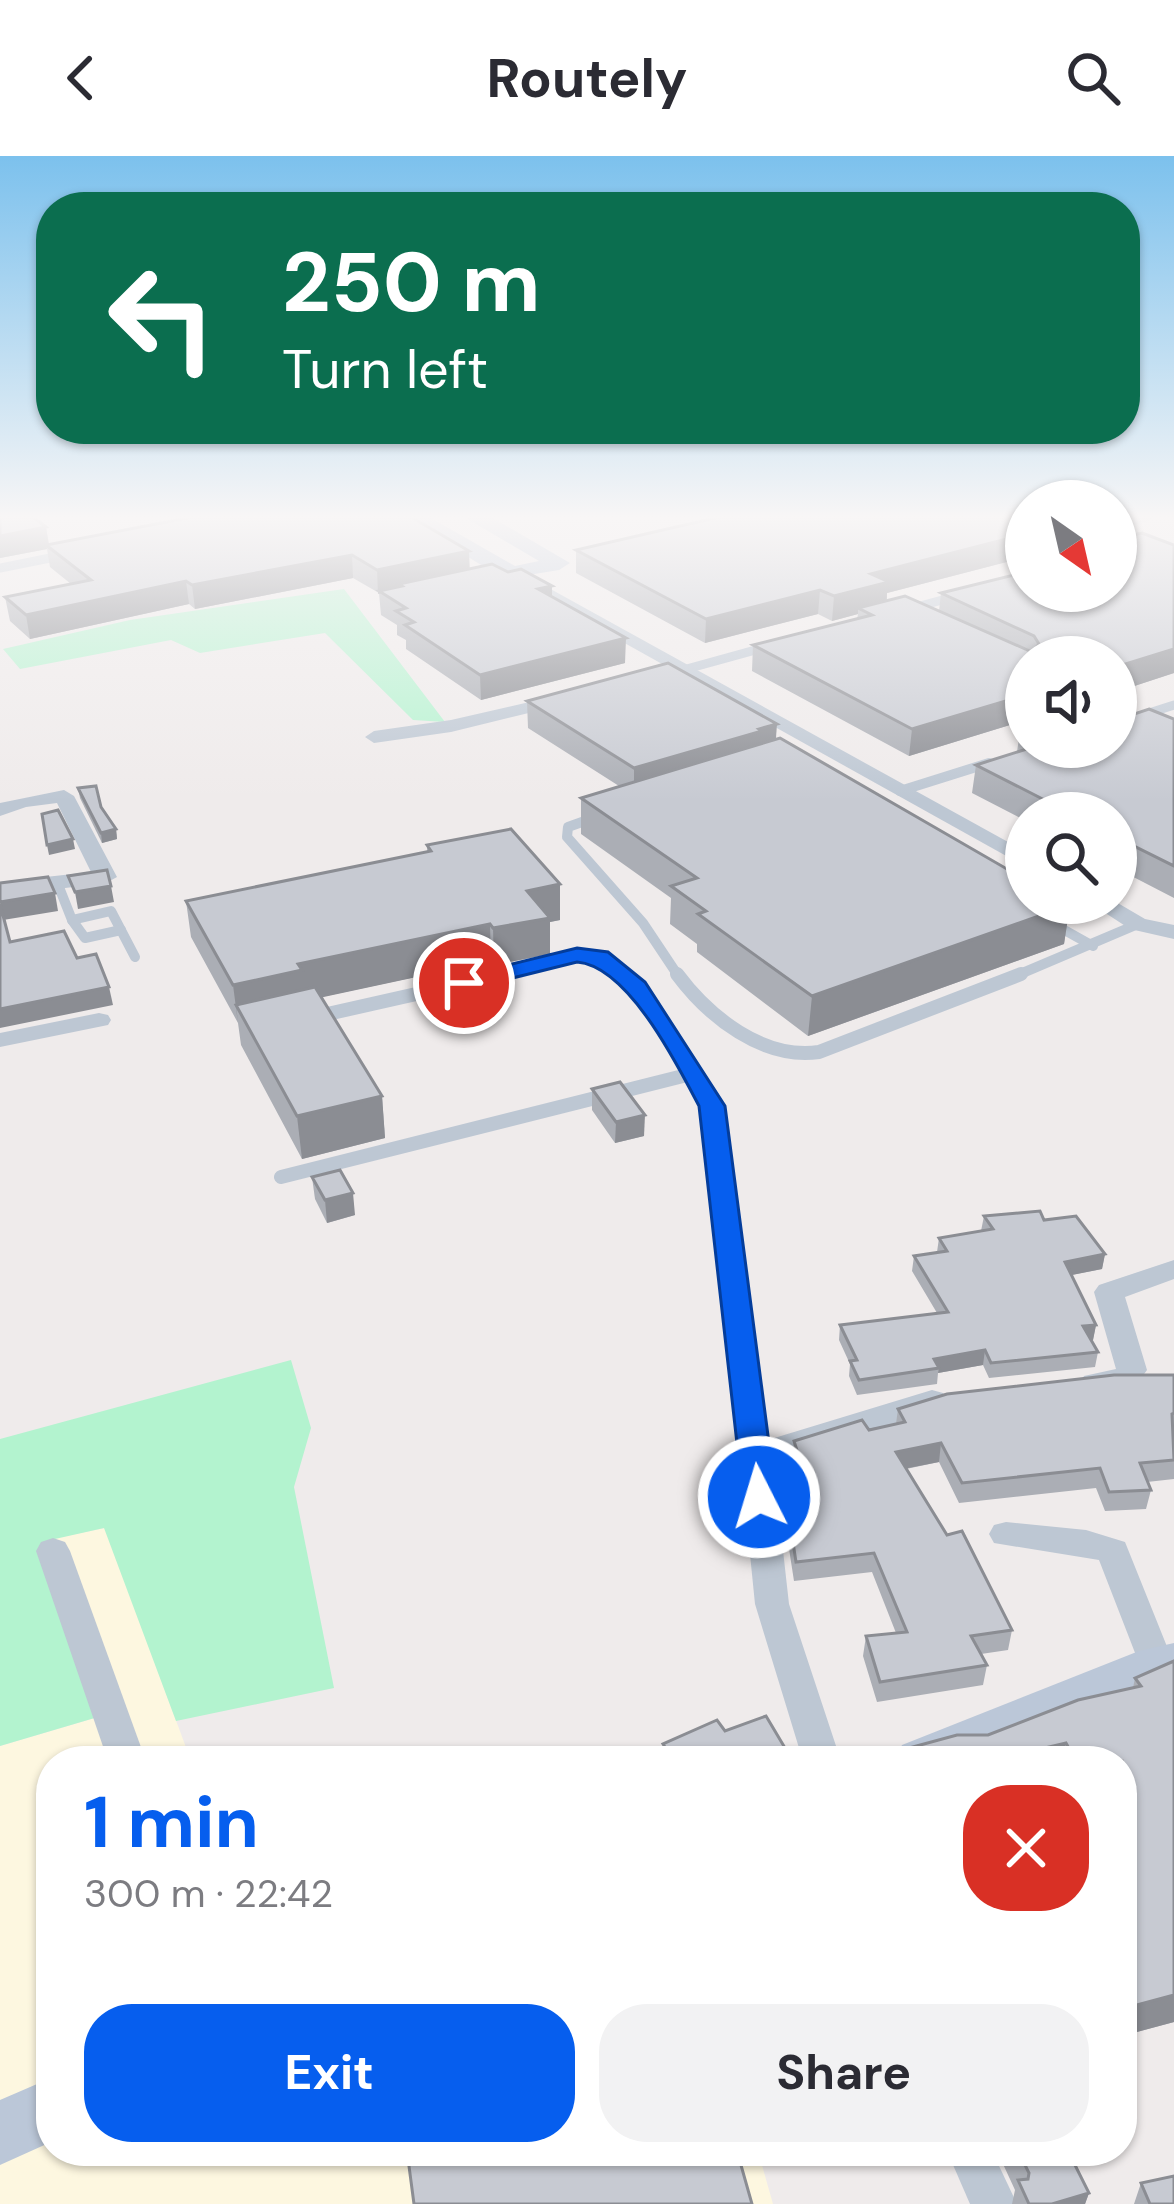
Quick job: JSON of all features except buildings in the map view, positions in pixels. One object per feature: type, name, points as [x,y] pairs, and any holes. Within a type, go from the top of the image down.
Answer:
[{"type":"street","points":[[565,610],[1005,849]]},
{"type":"street","points":[[662,675],[683,670]]},
{"type":"street","points":[[374,737],[451,726],[575,697]]},
{"type":"street","points":[[0,810],[22,801],[64,796],[107,877],[0,889]]},
{"type":"street","points":[[1138,924],[1174,932]]},
{"type":"street","points":[[0,1040],[99,1020]]},
{"type":"street","points":[[1056,1387],[1131,1376],[1109,1292],[1174,1269]]},
{"type":"street","points":[[817,1746],[772,1604],[756,1455],[910,1407],[964,1396]]},
{"type":"street","points":[[967,1746],[1166,1665],[1113,1551],[1086,1543],[1006,1534]]},
{"type":"street","points":[[52,1551],[122,1746]]},
{"type":"street","points":[[0,2133],[36,2116]]},
{"type":"street","points":[[976,2166],[994,2204]]},
{"type":"lane","points":[[906,610],[918,617]]},
{"type":"lane","points":[[683,670],[771,646]]},
{"type":"lane","points":[[1137,717],[1174,705]]},
{"type":"lane","points":[[1137,722],[1145,726]]},
{"type":"lane","points":[[805,755],[825,749]]},
{"type":"lane","points":[[900,791],[1000,760]]},
{"type":"lane","points":[[608,814],[568,827],[567,836],[707,1006],[787,1055],[819,1052],[1093,946],[1138,924]]},
{"type":"lane","points":[[57,882],[85,938],[121,930]]},
{"type":"lane","points":[[72,920],[111,911],[135,957]]},
{"type":"lane","points":[[1055,924],[1093,946]]},
{"type":"lane","points":[[304,1019],[590,955],[608,961],[637,987],[712,1106],[756,1455]]},
{"type":"lane","points":[[281,1177],[694,1073]]},
{"type":"shaded area","points":[[105,1528],[185,1746],[36,1746],[36,2166],[762,2166],[773,2204],[0,2204],[0,1746],[98,1717],[46,1540]]},
{"type":"green space","points":[[202,610],[360,610],[445,722],[413,720],[325,633],[200,653],[171,640],[20,669],[3,649],[130,620]]},
{"type":"green space","points":[[291,1360],[311,1428],[294,1487],[334,1688],[176,1721],[104,1528],[46,1541],[98,1717],[0,1746],[0,1439]]},
{"type":"route","points":[[464,983],[577,955],[600,957],[637,987],[694,1073],[712,1106],[759,1497]]}]
